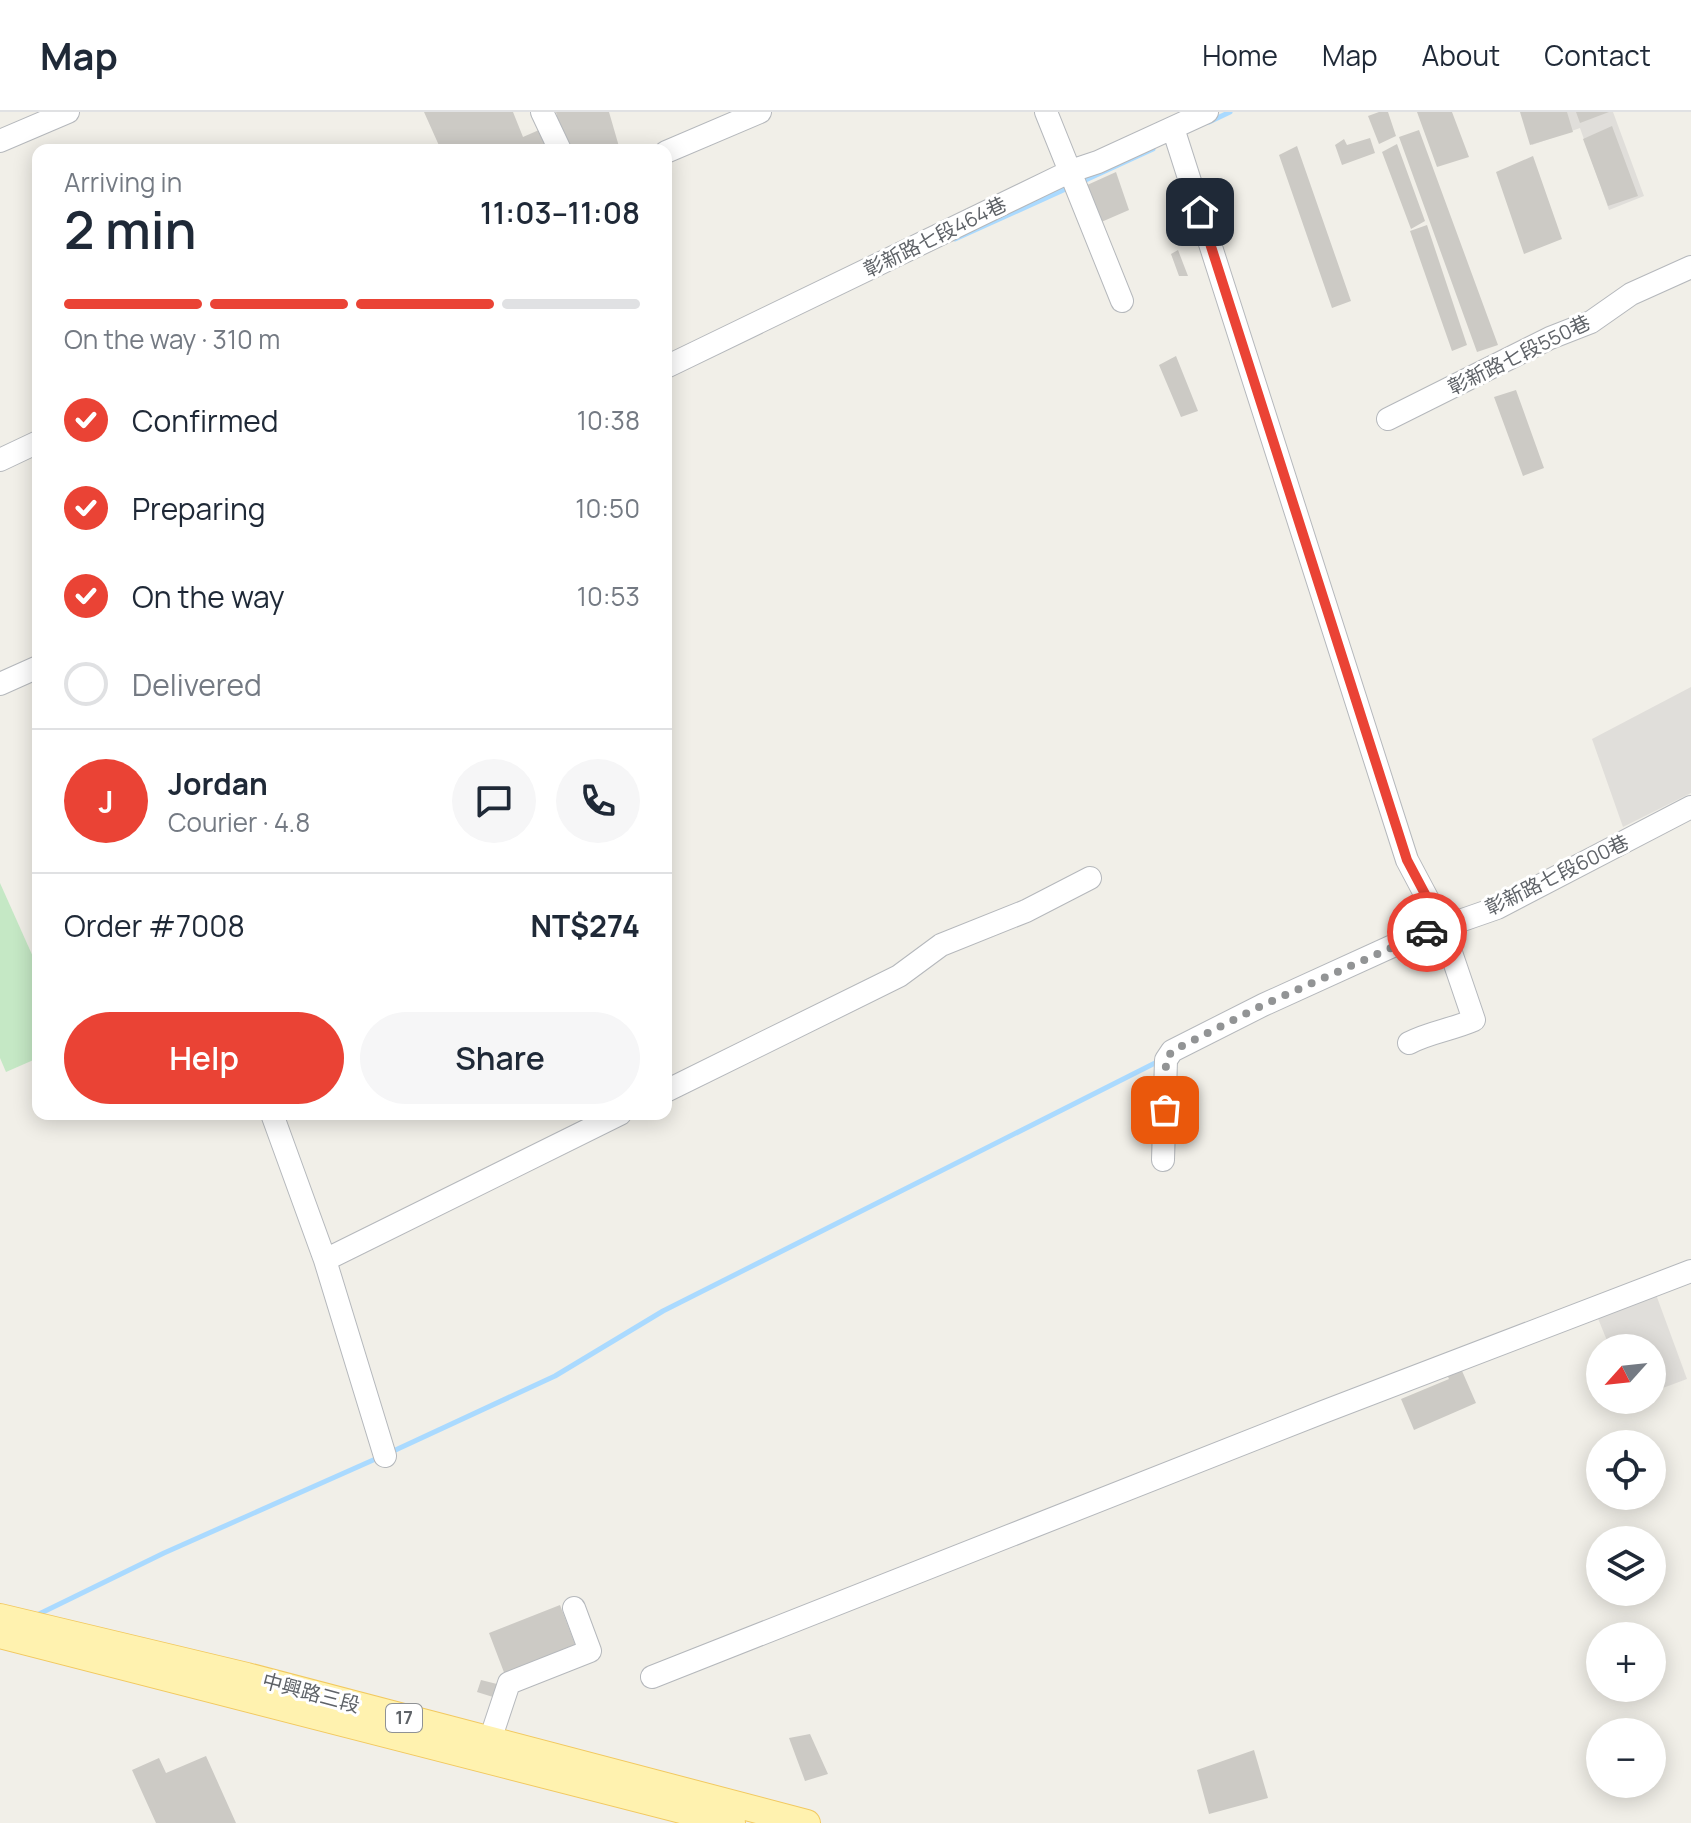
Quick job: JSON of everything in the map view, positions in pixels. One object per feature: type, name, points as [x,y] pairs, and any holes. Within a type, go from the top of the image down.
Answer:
[{"type":"main road","name":"中興路三段","points":[[0,1617],[247,1676],[807,1823]]},
{"type":"main road","name":"中興路三段","points":[[0,1635],[732,1823]]},
{"type":"street","points":[[0,141],[68,112]]},
{"type":"street","points":[[542,112],[557,144]]},
{"type":"street","points":[[672,149],[760,112]]},
{"type":"street","points":[[1046,112],[1122,301]]},
{"type":"street","name":"彰新路七段464巷","points":[[672,364],[1071,171],[1098,162],[1207,112]]},
{"type":"street","points":[[1173,128],[1407,860],[1442,926],[1474,1020],[1444,1033],[1432,1031],[1409,1043]]},
{"type":"street","name":"彰新路七段550巷","points":[[1388,419],[1550,338],[1591,322],[1631,294],[1691,267]]},
{"type":"street","points":[[0,460],[32,445]]},
{"type":"street","points":[[0,684],[32,670]]},
{"type":"street","name":"彰新路七段600巷","points":[[1163,1160],[1166,1060],[1172,1051],[1263,1005],[1408,939],[1497,908],[1691,807]]},
{"type":"street","points":[[672,1088],[899,976],[941,945],[1026,911],[1090,878]]},
{"type":"street","points":[[274,1120],[325,1260],[385,1456]]},
{"type":"street","points":[[325,1260],[608,1120]]},
{"type":"street","points":[[652,1677],[1323,1412],[1691,1271]]},
{"type":"street","points":[[490,1740],[509,1683],[590,1651],[574,1608]]},
{"type":"shaded area","points":[[1521,112],[1613,112],[1644,196],[1609,210],[1580,128],[1532,145]]},
{"type":"shaded area","points":[[1691,687],[1691,793],[1623,827],[1592,739]]},
{"type":"shaded area","points":[[1654,1289],[1687,1379],[1666,1387],[1666,1334],[1604,1334],[1597,1316]]},
{"type":"green space","points":[[0,883],[32,955],[32,1061],[6,1072],[0,1058]]},
{"type":"building","points":[[424,112],[513,112],[523,137],[539,130],[545,144],[438,144]]},
{"type":"building","points":[[556,112],[609,112],[618,144],[564,144]]},
{"type":"building","points":[[1388,112],[1396,136],[1379,144],[1368,116]]},
{"type":"building","points":[[1417,112],[1452,112],[1469,157],[1437,167]]},
{"type":"building","points":[[1520,112],[1567,112],[1573,132],[1530,145]]},
{"type":"building","points":[[1576,112],[1609,112],[1580,123]]},
{"type":"building","points":[[1612,126],[1638,196],[1608,206],[1583,139]]},
{"type":"building","points":[[1419,130],[1498,345],[1477,352],[1399,137]]},
{"type":"building","points":[[1370,138],[1375,153],[1342,165],[1335,145],[1344,139],[1347,145]]},
{"type":"building","points":[[1397,144],[1425,221],[1411,229],[1382,152]]},
{"type":"building","points":[[1297,146],[1351,301],[1332,308],[1279,155]]},
{"type":"building","points":[[1533,156],[1562,239],[1524,254],[1496,172]]},
{"type":"building","points":[[1116,172],[1129,210],[1099,223],[1085,186]]},
{"type":"building","points":[[1427,225],[1467,345],[1452,351],[1410,231]]},
{"type":"building","points":[[1178,250],[1188,276],[1179,276],[1171,254]]},
{"type":"building","points":[[1176,356],[1198,411],[1181,417],[1159,365]]},
{"type":"building","points":[[1516,390],[1544,468],[1523,476],[1494,397]]},
{"type":"building","points":[[1459,1364],[1476,1403],[1414,1430],[1401,1399],[1449,1379],[1445,1370]]},
{"type":"building","points":[[560,1605],[576,1647],[505,1675],[489,1633]]},
{"type":"building","points":[[481,1680],[497,1684],[493,1697],[477,1692]]},
{"type":"building","points":[[810,1734],[828,1774],[805,1781],[789,1738]]},
{"type":"building","points":[[1254,1750],[1268,1798],[1209,1814],[1197,1770]]},
{"type":"building","points":[[206,1756],[236,1823],[156,1823],[132,1770],[159,1758],[166,1773]]},
{"type":"waterway","points":[[1209,122],[1230,112]]},
{"type":"waterway","points":[[1079,183],[1153,149]]},
{"type":"waterway","points":[[955,239],[1070,187]]},
{"type":"waterway","points":[[389,1453],[555,1376],[663,1311],[1161,1060]]},
{"type":"waterway","points":[[37,1615],[164,1553],[380,1457]]},
{"type":"way so far","points":[[1165,1110],[1166,1060],[1172,1051],[1263,1005],[1427,932]]},
{"type":"route","points":[[1200,212],[1407,860],[1442,926],[1427,932]]}]
